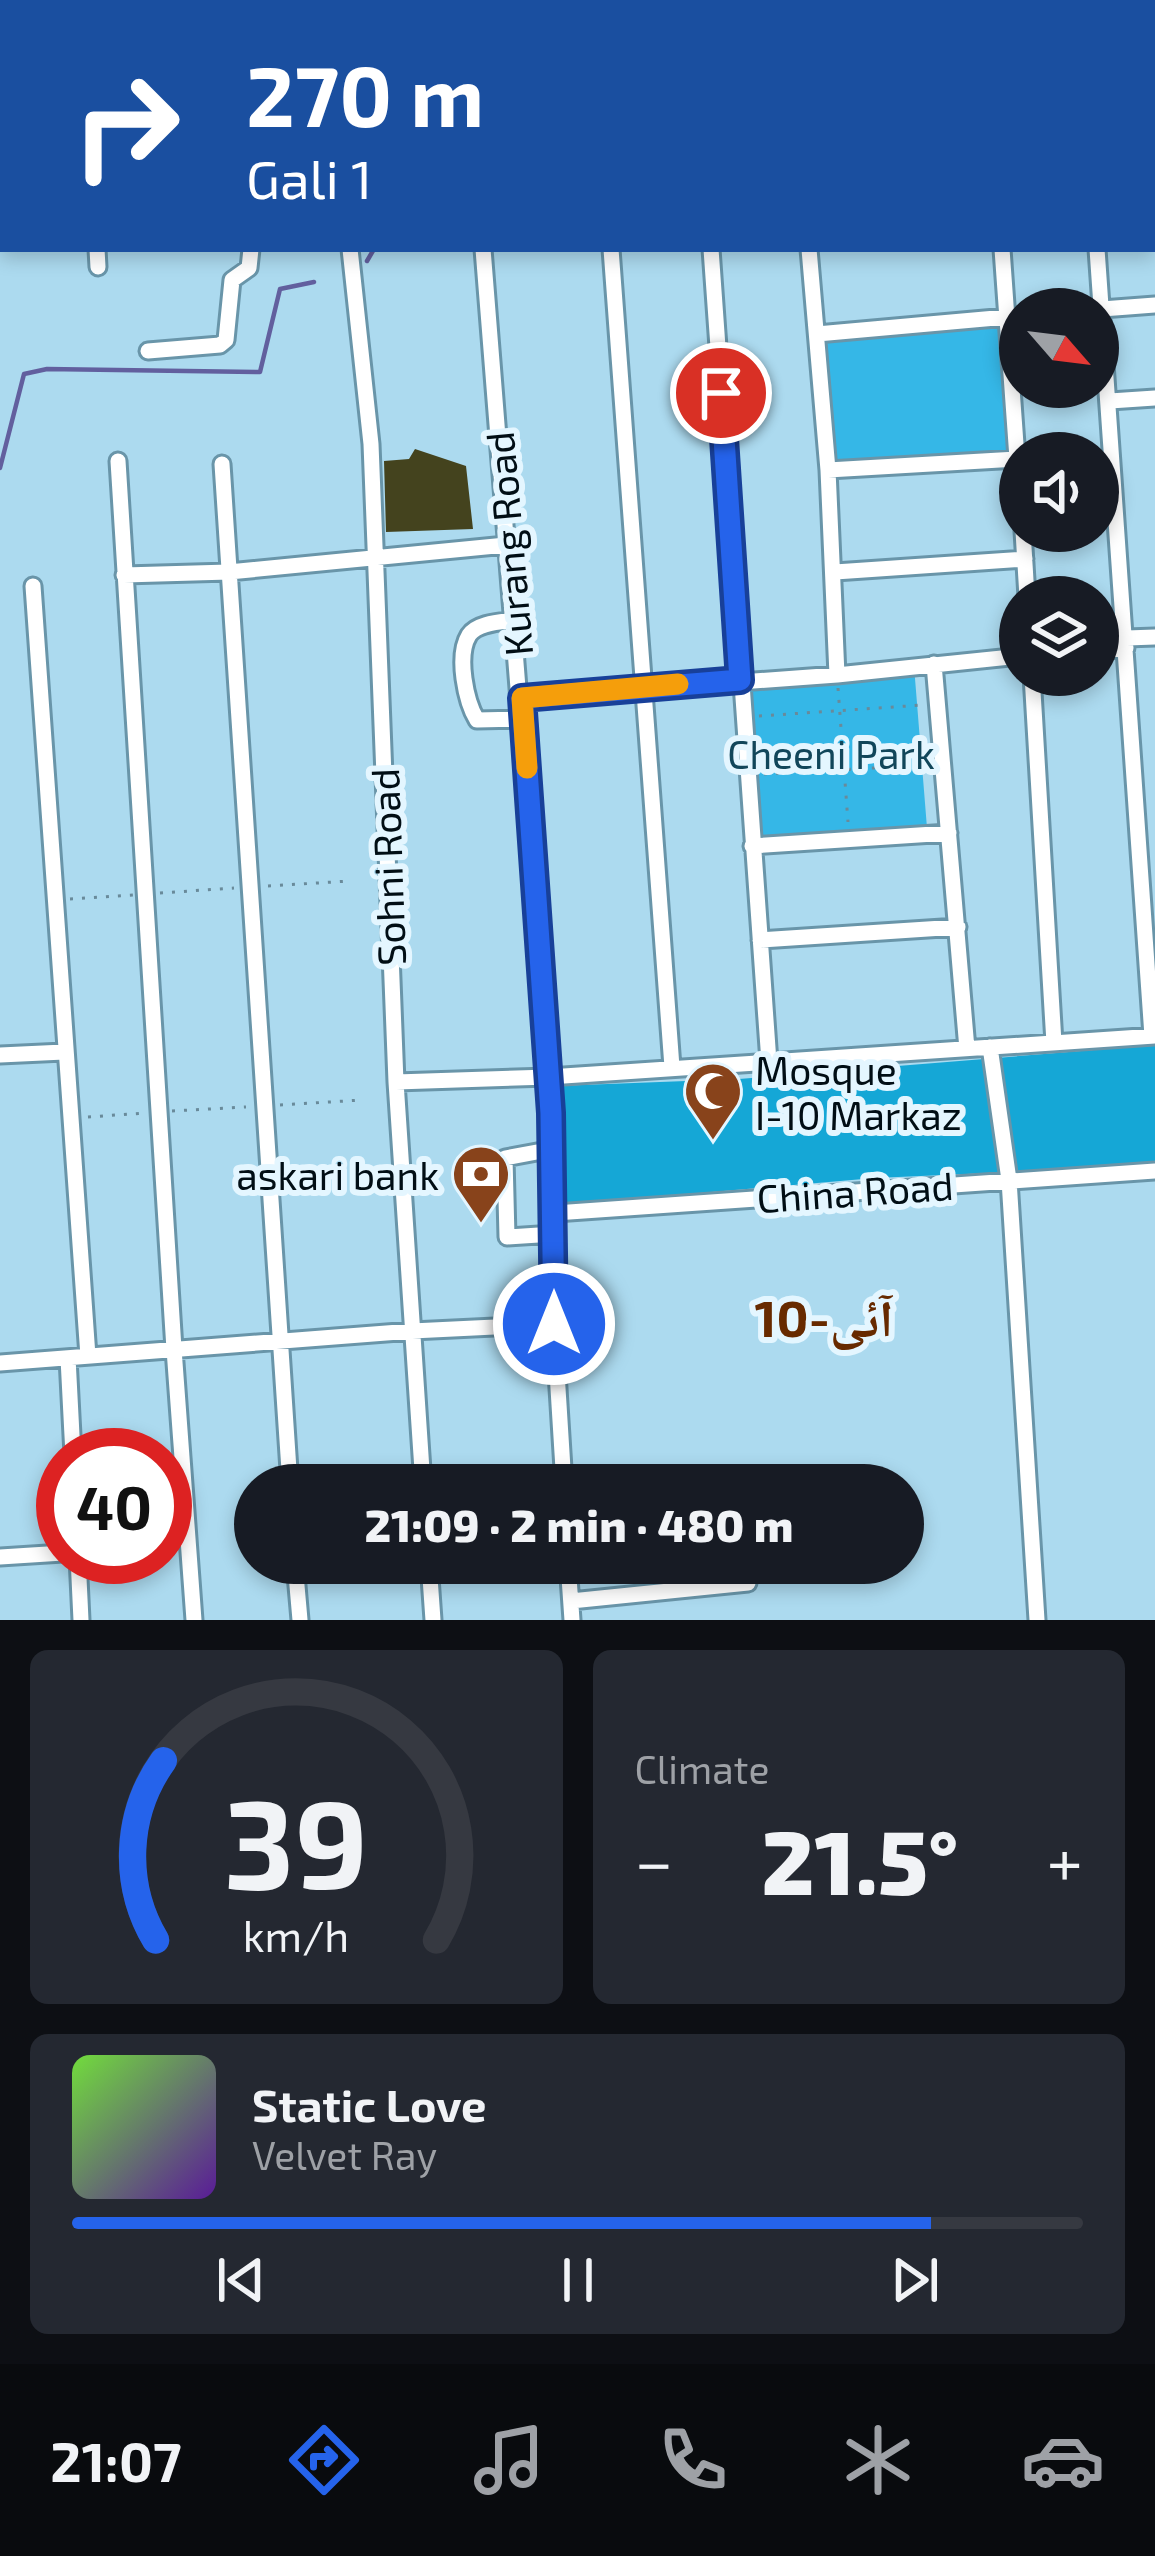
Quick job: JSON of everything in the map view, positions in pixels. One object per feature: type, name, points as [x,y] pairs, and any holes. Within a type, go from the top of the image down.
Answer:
[{"type":"street","points":[[97,252],[98,267]]},
{"type":"street","points":[[148,351],[220,345],[226,340],[232,280],[249,268],[251,252]]},
{"type":"street","name":"Sohni Road","points":[[350,252],[371,444],[396,1082],[422,1464]]},
{"type":"street","name":"Kurang Road","points":[[483,252],[549,1077],[554,1324],[563,1464]]},
{"type":"street","points":[[611,252],[672,1067]]},
{"type":"street","points":[[711,252],[769,1062]]},
{"type":"street","points":[[808,252],[835,572],[837,675]]},
{"type":"street","points":[[1002,252],[1005,288]]},
{"type":"street","points":[[1097,252],[1100,288]]},
{"type":"street","points":[[1119,308],[1155,305]]},
{"type":"street","points":[[817,334],[999,317]]},
{"type":"street","points":[[1119,400],[1155,398]]},
{"type":"street","points":[[396,1082],[549,1077],[1154,1036],[1110,408]]},
{"type":"street","points":[[828,470],[999,460]]},
{"type":"street","points":[[118,461],[194,1620]]},
{"type":"street","points":[[222,464],[288,1464]]},
{"type":"street","points":[[124,574],[229,572],[506,545]]},
{"type":"street","points":[[1024,552],[1026,576]]},
{"type":"street","points":[[835,572],[1025,559]]},
{"type":"street","points":[[33,586],[88,1356]]},
{"type":"street","points":[[514,620],[478,628],[469,636],[465,649],[468,706],[477,720],[523,719]]},
{"type":"street","points":[[1119,645],[1155,637]]},
{"type":"street","points":[[522,698],[999,658]]},
{"type":"street","points":[[934,664],[967,1049]]},
{"type":"street","points":[[1033,696],[1054,1043]]},
{"type":"street","points":[[752,846],[949,833]]},
{"type":"street","points":[[760,940],[958,927]]},
{"type":"street","points":[[990,1047],[1009,1180],[1037,1620]]},
{"type":"street","points":[[0,1055],[64,1052]]},
{"type":"street","points":[[553,1149],[505,1158],[507,1237],[554,1234]]},
{"type":"street","name":"China Road","points":[[555,1214],[1155,1172]]},
{"type":"street","points":[[0,1363],[554,1324]]},
{"type":"street","points":[[68,1358],[72,1428]]},
{"type":"street","points":[[0,1557],[36,1555]]},
{"type":"street","points":[[79,1584],[81,1620]]},
{"type":"street","points":[[297,1584],[300,1620]]},
{"type":"street","points":[[430,1584],[433,1620]]},
{"type":"street","points":[[570,1584],[572,1620]]},
{"type":"street","points":[[571,1601],[738,1584]]},
{"type":"path","points":[[837,675],[849,840]]},
{"type":"path","points":[[742,717],[937,704]]},
{"type":"path","points":[[747,775],[941,764]]},
{"type":"path","points":[[256,886],[350,881]]},
{"type":"path","points":[[57,900],[233,888]]},
{"type":"path","points":[[269,1105],[362,1100]]},
{"type":"path","points":[[70,1118],[246,1107]]},
{"type":"green space","points":[[997,317],[999,408],[1004,408],[1006,432],[999,432],[999,457],[824,467],[814,332]]},
{"type":"green space","name":"Cheeni Park","points":[[914,666],[927,828],[750,844],[737,676]]},
{"type":"shaded area","points":[[1155,1045],[1155,1166],[875,1178],[561,1205],[555,1086],[739,1079]]},
{"type":"building","points":[[415,449],[466,466],[473,529],[386,532],[384,461],[409,459]]},
{"type":"waterway","points":[[367,261],[372,252]]},
{"type":"waterway","points":[[0,468],[24,374],[47,369],[260,372],[280,289],[314,282]]},
{"type":"slow traffic","points":[[527,768],[522,698],[678,684]]},
{"type":"place","name":"Mosque I-10 Markaz","points":[[713,1142]]},
{"type":"place","name":"askari bank","points":[[481,1225]]},
{"type":"district","name":"آئی-10","points":[[824,1316]]},
{"type":"route","points":[[554,1324],[551,1113],[522,698],[740,680],[721,393]]}]
